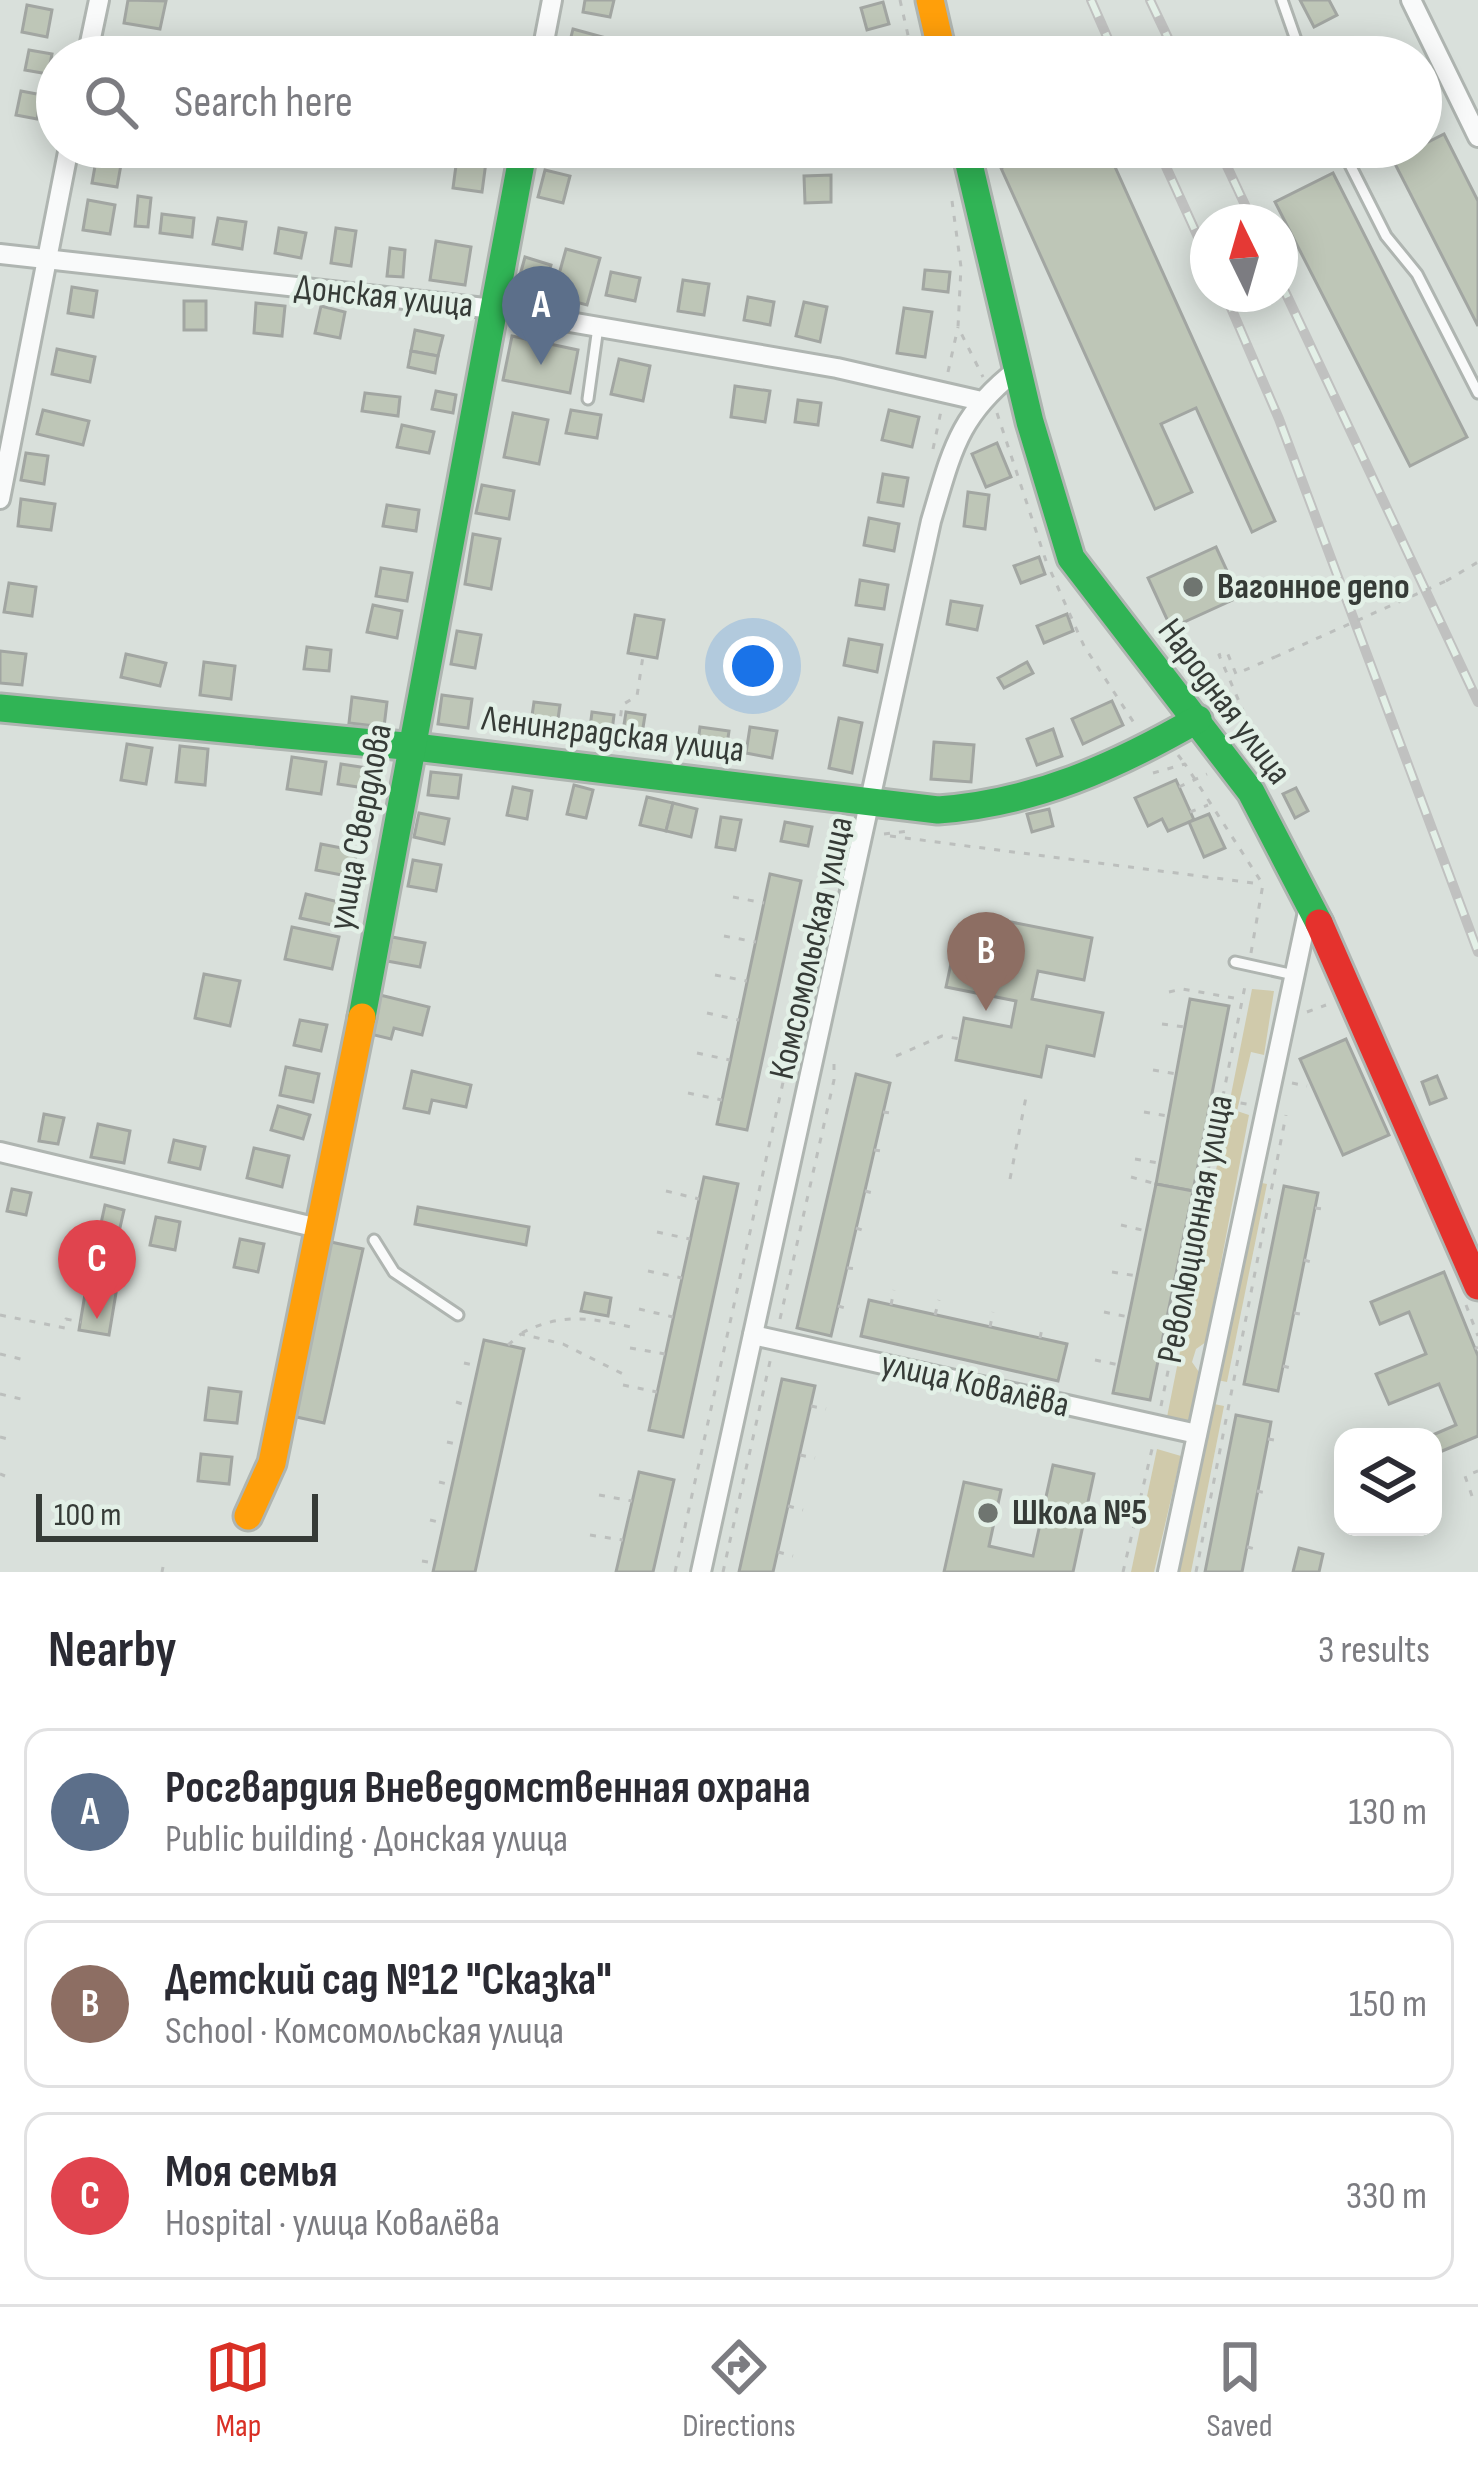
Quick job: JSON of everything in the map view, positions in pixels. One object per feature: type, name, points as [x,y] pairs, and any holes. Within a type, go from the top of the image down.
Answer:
[{"type":"street","points":[[91,36],[99,0]]},
{"type":"street","points":[[545,36],[552,0]]},
{"type":"street","points":[[930,0],[938,36]]},
{"type":"street","points":[[1411,0],[1429,36]]},
{"type":"street","points":[[1442,63],[1478,136]]},
{"type":"street","points":[[0,500],[65,168]]},
{"type":"street","name":"улица Свердлова","points":[[248,1516],[272,1463],[415,747],[520,168]]},
{"type":"street","name":"Народная улица","points":[[970,168],[1018,368],[1071,558],[1097,598],[1198,718],[1251,792],[1310,902],[1478,1286]]},
{"type":"street","name":"Донская улица","points":[[0,254],[494,309],[977,400]]},
{"type":"street","name":"Комсомольская улица","points":[[701,1572],[753,1335],[857,804],[931,521],[958,432],[977,400],[1018,368]]},
{"type":"street","name":"Ленинградская улица","points":[[0,708],[415,747],[857,804],[978,808],[1048,794],[1111,767],[1198,718]]},
{"type":"street","name":"Революционная улица","points":[[1168,1572],[1310,902]]},
{"type":"street","points":[[0,1152],[318,1228]]},
{"type":"street","name":"улица Ковалёва","points":[[753,1335],[1197,1434]]},
{"type":"lane","points":[[1282,0],[1295,36]]},
{"type":"lane","points":[[1352,168],[1386,236],[1418,274],[1478,393]]},
{"type":"lane","points":[[588,399],[598,327]]},
{"type":"lane","points":[[1235,962],[1296,976]]},
{"type":"lane","points":[[374,1240],[394,1272],[458,1315]]},
{"type":"path","points":[[900,0],[909,36]]},
{"type":"path","points":[[932,452],[958,327]]},
{"type":"path","points":[[1228,680],[1219,655],[1227,652],[1236,674],[1478,562]]},
{"type":"path","points":[[614,771],[622,705],[637,696],[643,656]]},
{"type":"path","points":[[1179,787],[1196,781],[1216,822],[1263,884]]},
{"type":"path","name":"Комсомольская улица","points":[[675,1572],[857,804]]},
{"type":"path","points":[[1198,818],[1193,811],[1209,804]]},
{"type":"path","points":[[1220,837],[1228,833]]},
{"type":"path","points":[[882,837],[1263,884]]},
{"type":"path","name":"Революционная улица","points":[[1124,1572],[1263,884]]},
{"type":"path","points":[[733,898],[764,903]]},
{"type":"path","points":[[724,936],[756,941]]},
{"type":"path","points":[[715,975],[747,981]]},
{"type":"path","points":[[1168,992],[1182,989],[1242,999]]},
{"type":"path","points":[[1305,1013],[1335,1002]]},
{"type":"path","points":[[706,1013],[739,1020]]},
{"type":"path","points":[[1162,1024],[1185,1028]]},
{"type":"path","points":[[896,1056],[942,1036],[960,1039]]},
{"type":"path","points":[[697,1053],[730,1060]]},
{"type":"path","name":"Комсомольская улица","points":[[723,1572],[834,1080],[834,1059]]},
{"type":"path","points":[[1153,1070],[1176,1074]]},
{"type":"path","points":[[1292,1083],[1307,1087]]},
{"type":"path","points":[[688,1093],[722,1100]]},
{"type":"path","points":[[1010,1179],[1026,1097]]},
{"type":"path","points":[[1211,1098],[1267,1107]]},
{"type":"path","name":"Революционная улица","points":[[1196,1572],[1287,1106]]},
{"type":"path","points":[[883,1112],[891,1113]]},
{"type":"path","points":[[1144,1112],[1168,1116]]},
{"type":"path","points":[[874,1150],[882,1151]]},
{"type":"path","points":[[1135,1159],[1159,1163]]},
{"type":"path","points":[[1131,1177],[1156,1184]]},
{"type":"path","points":[[1193,1191],[1203,1190]]},
{"type":"path","points":[[666,1191],[699,1199]]},
{"type":"path","points":[[865,1191],[873,1192]]},
{"type":"path","points":[[1315,1208],[1324,1209]]},
{"type":"path","points":[[1121,1225],[1146,1231]]},
{"type":"path","points":[[856,1228],[865,1231]]},
{"type":"path","points":[[657,1232],[690,1239]]},
{"type":"path","points":[[1304,1260],[1315,1262]]},
{"type":"path","points":[[847,1268],[857,1269]]},
{"type":"path","points":[[648,1271],[682,1277]]},
{"type":"path","points":[[1112,1272],[1137,1276]]},
{"type":"path","points":[[891,1305],[894,1289]]},
{"type":"path","points":[[935,1315],[939,1300]]},
{"type":"path","points":[[838,1306],[849,1309]]},
{"type":"path","points":[[639,1309],[673,1317]]},
{"type":"path","points":[[990,1327],[993,1312]]},
{"type":"path","points":[[1104,1312],[1129,1317]]},
{"type":"path","points":[[1294,1313],[1305,1315]]},
{"type":"path","points":[[0,1315],[65,1328],[66,1319],[81,1322]]},
{"type":"path","points":[[508,1346],[549,1319],[571,1316],[634,1328]]},
{"type":"path","points":[[1040,1338],[1043,1324]]},
{"type":"path","points":[[521,1334],[563,1344],[625,1375]]},
{"type":"path","points":[[631,1348],[665,1354]]},
{"type":"path","points":[[0,1354],[28,1361]]},
{"type":"path","points":[[1095,1360],[1119,1365]]},
{"type":"path","points":[[464,1363],[478,1366]]},
{"type":"path","points":[[1283,1366],[1295,1369]]},
{"type":"path","points":[[623,1385],[657,1392]]},
{"type":"path","points":[[0,1394],[21,1399]]},
{"type":"path","points":[[455,1402],[469,1406]]},
{"type":"path","points":[[811,1406],[826,1409]]},
{"type":"path","points":[[0,1437],[12,1440]]},
{"type":"path","points":[[1268,1439],[1281,1441]]},
{"type":"path","points":[[447,1442],[461,1444]]},
{"type":"path","points":[[800,1455],[815,1458]]},
{"type":"path","points":[[1472,1496],[1465,1476],[1478,1471]]},
{"type":"path","points":[[439,1483],[452,1485]]},
{"type":"path","points":[[1257,1491],[1271,1494]]},
{"type":"path","points":[[599,1495],[632,1501]]},
{"type":"path","points":[[788,1506],[803,1510]]},
{"type":"path","points":[[430,1520],[443,1523]]},
{"type":"path","points":[[590,1534],[623,1540]]},
{"type":"path","points":[[1246,1547],[1260,1550]]},
{"type":"path","points":[[778,1552],[793,1556]]},
{"type":"path","points":[[422,1561],[435,1563]]},
{"type":"shaded area","points":[[1252,989],[1274,991],[1264,1055],[1251,1052],[1237,1111],[1249,1115],[1206,1342],[1196,1349],[1192,1362],[1201,1375],[1191,1420],[1180,1426],[1166,1422]]},
{"type":"shaded area","points":[[1257,1182],[1267,1184],[1227,1382],[1217,1380]]},
{"type":"shaded area","points":[[1209,1403],[1224,1406],[1191,1572],[1175,1572]]},
{"type":"shaded area","points":[[1157,1449],[1181,1456],[1154,1572],[1131,1572]]},
{"type":"building","points":[[128,0],[166,1],[160,29],[124,23]]},
{"type":"building","points":[[585,0],[614,0],[610,17],[583,12]]},
{"type":"building","points":[[1300,0],[1329,0],[1337,15],[1314,27]]},
{"type":"building","points":[[883,2],[889,24],[867,30],[861,8]]},
{"type":"building","points":[[27,5],[52,10],[47,36],[22,32]]},
{"type":"building","points":[[573,29],[599,36],[571,36]]},
{"type":"building","points":[[29,50],[36,51],[36,72],[25,70]]},
{"type":"building","points":[[21,91],[36,94],[36,119],[16,115]]},
{"type":"building","points":[[1442,135],[1478,201],[1478,326],[1397,168],[1442,168]]},
{"type":"building","points":[[95,168],[120,168],[117,187],[92,183]]},
{"type":"building","points":[[456,168],[485,168],[482,192],[453,188]]},
{"type":"building","points":[[1001,168],[1115,168],[1275,521],[1252,532],[1196,408],[1161,424],[1192,492],[1155,509]]},
{"type":"building","points":[[545,170],[570,176],[563,203],[538,197]]},
{"type":"building","points":[[1333,173],[1467,437],[1410,466],[1298,247],[1298,204],[1275,202]]},
{"type":"building","points":[[831,175],[831,202],[805,203],[804,176]]},
{"type":"building","points":[[138,196],[151,198],[148,227],[135,226]]},
{"type":"building","points":[[88,200],[115,205],[110,234],[83,230]]},
{"type":"building","points":[[162,214],[194,218],[192,237],[160,233]]},
{"type":"building","points":[[218,218],[246,222],[242,249],[213,244]]},
{"type":"building","points":[[279,228],[306,233],[301,258],[275,253]]},
{"type":"building","points":[[336,228],[356,231],[351,266],[331,263]]},
{"type":"building","points":[[436,241],[471,247],[465,285],[430,280]]},
{"type":"building","points":[[390,248],[405,250],[403,277],[387,276]]},
{"type":"building","points":[[566,249],[600,258],[587,305],[553,296]]},
{"type":"building","points":[[525,257],[551,265],[543,293],[517,286]]},
{"type":"building","points":[[925,270],[950,272],[948,292],[923,289]]},
{"type":"building","points":[[611,272],[640,278],[635,301],[606,295]]},
{"type":"building","points":[[683,280],[709,284],[704,315],[678,311]]},
{"type":"building","points":[[72,287],[97,291],[93,317],[68,313]]},
{"type":"building","points":[[748,297],[774,302],[770,325],[744,320]]},
{"type":"building","points":[[184,301],[206,301],[206,330],[184,330]]},
{"type":"building","points":[[804,302],[827,307],[820,342],[796,336]]},
{"type":"building","points":[[256,303],[285,306],[282,336],[254,333]]},
{"type":"building","points":[[321,306],[345,312],[340,338],[315,333]]},
{"type":"building","points":[[904,308],[932,312],[925,357],[897,353]]},
{"type":"building","points":[[415,330],[443,336],[438,356],[411,351]]},
{"type":"building","points":[[512,336],[578,350],[570,393],[503,380]]},
{"type":"building","points":[[57,349],[95,357],[90,382],[52,374]]},
{"type":"building","points":[[411,351],[438,356],[435,373],[408,367]]},
{"type":"building","points":[[619,359],[650,366],[643,401],[611,394]]},
{"type":"building","points":[[735,386],[770,391],[765,422],[731,417]]},
{"type":"building","points":[[436,391],[456,395],[453,413],[432,409]]},
{"type":"building","points":[[365,393],[400,397],[398,416],[362,411]]},
{"type":"building","points":[[798,400],[821,403],[818,425],[795,422]]},
{"type":"building","points":[[43,410],[89,421],[83,445],[37,434]]},
{"type":"building","points":[[571,410],[601,415],[597,438],[566,433]]},
{"type":"building","points":[[889,410],[919,417],[912,447],[882,440]]},
{"type":"building","points":[[513,413],[548,420],[539,464],[504,457]]},
{"type":"building","points":[[402,425],[434,432],[429,453],[397,447]]},
{"type":"building","points":[[997,443],[1011,477],[986,487],[972,454]]},
{"type":"building","points":[[26,453],[48,456],[44,484],[21,480]]},
{"type":"building","points":[[883,474],[908,478],[903,506],[878,502]]},
{"type":"building","points":[[482,485],[514,491],[509,519],[476,513]]},
{"type":"building","points":[[968,492],[989,495],[985,529],[964,526]]},
{"type":"building","points":[[21,499],[55,504],[51,530],[18,526]]},
{"type":"building","points":[[387,505],[419,510],[416,531],[383,526]]},
{"type":"building","points":[[869,518],[899,524],[894,551],[864,545]]},
{"type":"building","points":[[473,534],[500,539],[491,589],[465,584]]},
{"type":"building","name":"Вагонное депо","points":[[1216,547],[1239,597],[1171,628],[1148,578]]},
{"type":"building","points":[[1039,557],[1045,574],[1021,583],[1014,566]]},
{"type":"building","points":[[381,568],[412,573],[407,601],[376,596]]},
{"type":"building","points":[[860,580],[888,585],[884,609],[856,605]]},
{"type":"building","points":[[9,583],[36,587],[32,616],[4,612]]},
{"type":"building","points":[[951,601],[982,606],[977,630],[947,624]]},
{"type":"building","points":[[373,605],[402,611],[397,638],[367,632]]},
{"type":"building","points":[[1067,614],[1073,631],[1044,643],[1037,626]]},
{"type":"building","points":[[635,615],[664,620],[657,658],[628,653]]},
{"type":"building","points":[[457,631],[481,635],[475,668],[451,664]]},
{"type":"building","points":[[849,639],[882,645],[877,672],[844,665]]},
{"type":"building","points":[[307,647],[331,650],[329,671],[304,669]]},
{"type":"building","points":[[0,651],[26,654],[22,685],[0,683]]},
{"type":"building","points":[[126,654],[166,663],[160,686],[121,677]]},
{"type":"building","points":[[204,662],[235,666],[231,699],[200,695]]},
{"type":"building","points":[[1027,662],[1033,673],[1004,688],[998,678]]},
{"type":"building","points":[[442,695],[472,699],[468,728],[438,724]]},
{"type":"building","points":[[352,697],[387,702],[384,727],[349,723]]},
{"type":"building","points":[[1112,701],[1123,725],[1083,744],[1072,719]]},
{"type":"building","points":[[534,702],[560,705],[556,733],[530,729]]},
{"type":"building","points":[[592,712],[614,715],[611,739],[589,736]]},
{"type":"building","points":[[626,712],[645,715],[640,747],[621,744]]},
{"type":"building","points":[[839,718],[862,723],[852,773],[829,768]]},
{"type":"building","points":[[700,727],[729,731],[725,759],[696,755]]},
{"type":"building","points":[[750,727],[777,731],[772,758],[746,753]]},
{"type":"building","points":[[1053,729],[1062,756],[1037,765],[1027,739]]},
{"type":"building","points":[[934,742],[974,745],[971,782],[931,779]]},
{"type":"building","points":[[127,744],[152,748],[146,784],[121,780]]},
{"type":"building","points":[[180,746],[208,749],[205,785],[176,782]]},
{"type":"building","points":[[292,757],[326,762],[321,794],[287,789]]},
{"type":"building","points":[[341,764],[374,769],[371,789],[338,784]]},
{"type":"building","points":[[431,772],[461,775],[458,798],[428,795]]},
{"type":"building","points":[[1176,780],[1194,820],[1168,831],[1162,819],[1148,826],[1135,798]]},
{"type":"building","points":[[574,785],[593,790],[586,818],[567,814]]},
{"type":"building","points":[[513,787],[532,791],[527,819],[507,815]]},
{"type":"building","points":[[1296,788],[1308,811],[1295,818],[1283,794]]},
{"type":"building","points":[[647,797],[673,803],[666,831],[640,825]]},
{"type":"building","points":[[673,803],[697,809],[691,837],[666,831]]},
{"type":"building","points":[[1049,809],[1053,826],[1032,832],[1027,814]]},
{"type":"building","points":[[419,813],[449,819],[444,844],[414,837]]},
{"type":"building","points":[[1209,814],[1225,848],[1204,857],[1189,822]]},
{"type":"building","points":[[721,817],[741,820],[735,850],[716,847]]},
{"type":"building","points":[[785,822],[812,827],[808,846],[781,841]]},
{"type":"building","points":[[321,844],[357,851],[352,877],[316,870]]},
{"type":"building","points":[[413,860],[441,865],[436,891],[408,886]]},
{"type":"building","points":[[770,874],[801,881],[747,1130],[717,1124]]},
{"type":"building","points":[[306,894],[347,904],[341,927],[300,918]]},
{"type":"building","points":[[1006,921],[1092,938],[1084,980],[1038,971],[1032,999],[1103,1013],[1094,1056],[1047,1046],[1041,1077],[956,1060],[964,1018],[1011,1027],[1016,1001],[946,987],[955,945],[1000,954]]},
{"type":"building","points":[[292,927],[339,937],[332,969],[285,959]]},
{"type":"building","points":[[392,937],[425,943],[420,967],[387,961]]},
{"type":"building","points":[[204,974],[240,981],[230,1026],[195,1018]]},
{"type":"building","points":[[380,995],[429,1007],[422,1035],[394,1028],[391,1039],[370,1034]]},
{"type":"building","points":[[1190,999],[1229,1006],[1193,1191],[1156,1184]]},
{"type":"building","points":[[300,1020],[327,1025],[321,1051],[294,1045]]},
{"type":"building","points":[[1346,1039],[1389,1135],[1343,1155],[1300,1059]]},
{"type":"building","points":[[286,1067],[319,1074],[313,1102],[280,1095]]},
{"type":"building","points":[[412,1071],[471,1085],[466,1107],[432,1100],[429,1113],[404,1108]]},
{"type":"building","points":[[856,1074],[890,1083],[831,1336],[797,1328]]},
{"type":"building","points":[[1437,1076],[1446,1098],[1430,1104],[1422,1082]]},
{"type":"building","points":[[278,1106],[310,1115],[303,1139],[271,1130]]},
{"type":"building","points":[[44,1114],[64,1118],[58,1144],[39,1141]]},
{"type":"building","points":[[98,1124],[130,1131],[124,1163],[91,1157]]},
{"type":"building","points":[[174,1140],[205,1147],[200,1169],[169,1162]]},
{"type":"building","points":[[254,1148],[289,1156],[282,1187],[247,1178]]},
{"type":"building","points":[[704,1177],[738,1184],[683,1437],[649,1430]]},
{"type":"building","points":[[1156,1184],[1193,1191],[1150,1400],[1113,1393]]},
{"type":"building","points":[[1284,1186],[1318,1193],[1278,1391],[1244,1384]]},
{"type":"building","points":[[12,1189],[31,1193],[26,1215],[7,1211]]},
{"type":"building","points":[[105,1205],[124,1210],[119,1232],[100,1228]]},
{"type":"building","points":[[418,1207],[529,1227],[526,1245],[415,1224]]},
{"type":"building","points":[[156,1217],[180,1222],[175,1250],[150,1245]]},
{"type":"building","points":[[240,1239],[264,1244],[258,1272],[234,1267]]},
{"type":"building","points":[[331,1242],[363,1249],[324,1423],[292,1416]]},
{"type":"building","points":[[1444,1272],[1478,1356],[1478,1436],[1442,1451],[1442,1431],[1456,1425],[1439,1384],[1389,1404],[1376,1374],[1426,1354],[1409,1312],[1380,1324],[1371,1302]]},
{"type":"building","points":[[86,1288],[116,1293],[109,1335],[79,1330]]},
{"type":"building","points":[[585,1293],[611,1298],[608,1316],[581,1311]]},
{"type":"building","points":[[869,1300],[1067,1344],[1058,1381],[861,1336]]},
{"type":"building","points":[[484,1340],[524,1349],[475,1572],[433,1572]]},
{"type":"building","points":[[782,1379],[815,1386],[773,1572],[739,1572]]},
{"type":"building","points":[[209,1388],[241,1392],[237,1423],[205,1420]]},
{"type":"building","points":[[1236,1415],[1271,1422],[1242,1572],[1205,1572]]},
{"type":"building","points":[[201,1454],[232,1457],[229,1484],[198,1481]]},
{"type":"building","points":[[1053,1465],[1094,1474],[1073,1572],[944,1572],[964,1482],[1001,1490],[989,1546],[1033,1556]]},
{"type":"building","points":[[639,1472],[674,1480],[653,1572],[616,1572]]},
{"type":"building","points":[[1299,1548],[1323,1554],[1319,1572],[1293,1572]]},
{"type":"railway","points":[[1091,0],[1107,36]]},
{"type":"railway","points":[[1150,0],[1167,36]]},
{"type":"railway","points":[[1167,168],[1190,219]]},
{"type":"railway","points":[[1228,168],[1245,204]]},
{"type":"railway","points":[[1233,312],[1279,419],[1478,952]]},
{"type":"railway","points":[[1295,312],[1478,702]]},
{"type":"traffic: fast","points":[[362,1017],[520,168]]},
{"type":"traffic: fast","points":[[970,168],[1030,422],[1071,558],[1251,792],[1319,923]]},
{"type":"traffic: fast","points":[[0,708],[415,747],[938,810],[1007,800],[1073,780],[1198,719]]},
{"type":"traffic: slow","points":[[930,0],[938,36]]},
{"type":"traffic: slow","points":[[248,1516],[272,1463],[362,1017]]},
{"type":"traffic: jam","points":[[1319,923],[1478,1286]]},
{"type":"place","name":"Росгвардия Вневедомственная охрана","points":[[541,365]]},
{"type":"place","name":"Вагонное депо","points":[[1193,587]]},
{"type":"place","name":"Детский сад №12 \"Сказка\"","points":[[986,1011]]},
{"type":"place","name":"Моя семья","points":[[97,1319]]},
{"type":"place","name":"Школа №5","points":[[988,1513]]}]
